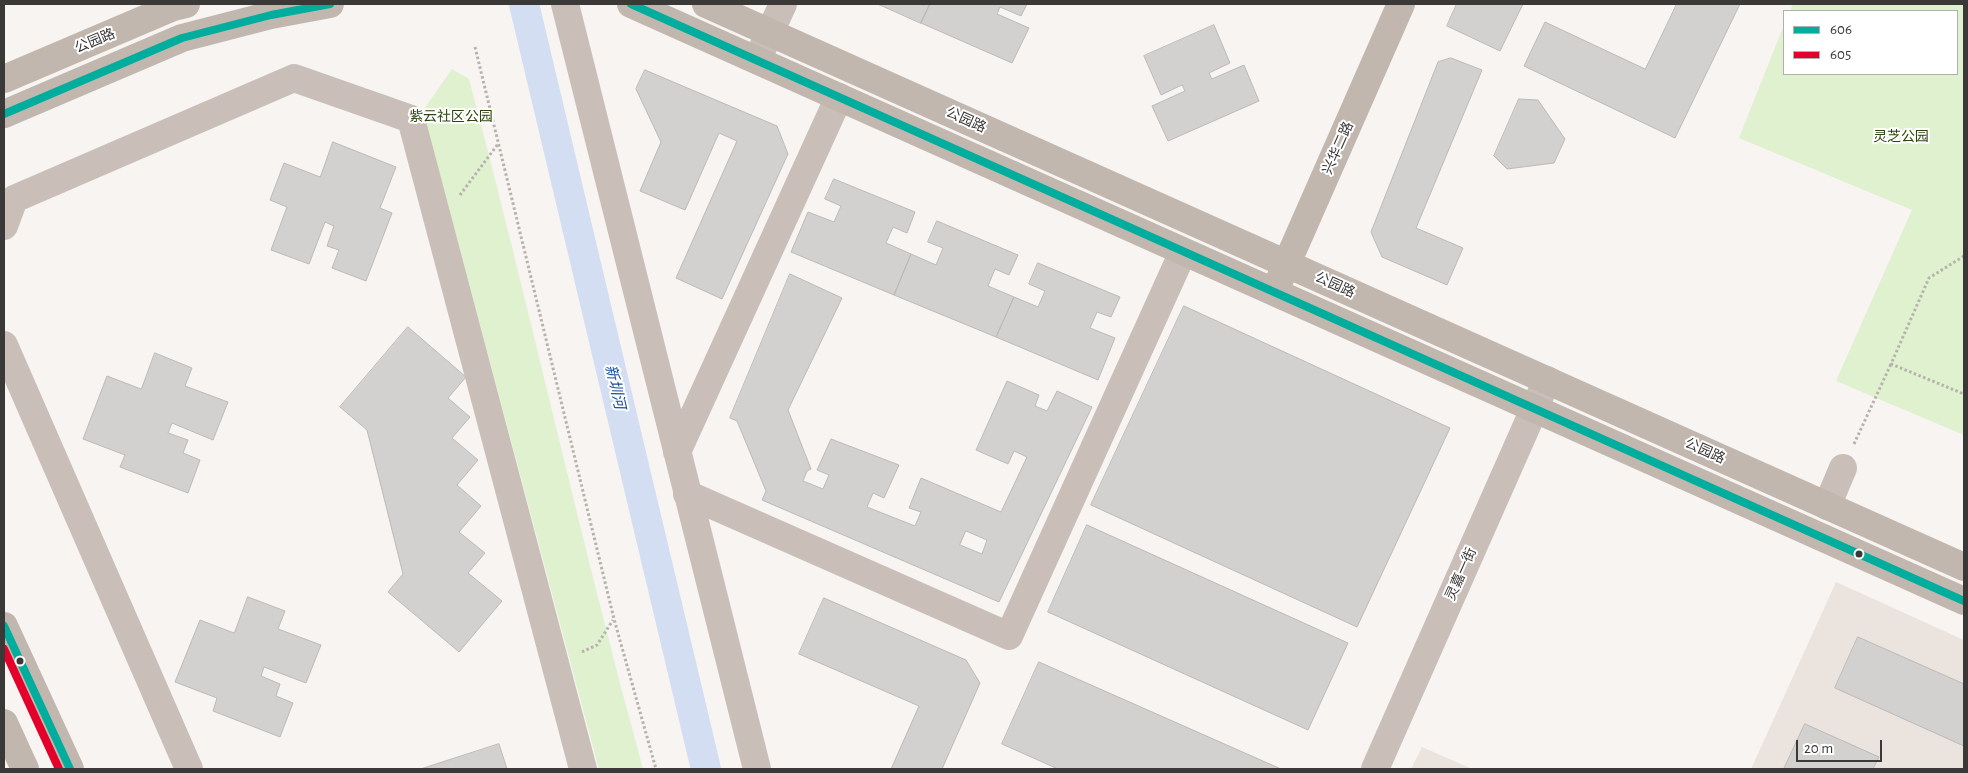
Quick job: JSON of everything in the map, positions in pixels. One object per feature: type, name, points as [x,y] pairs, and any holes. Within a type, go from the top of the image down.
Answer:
[{"type":"main road","name":"公园路","points":[[4,80],[173,7],[186,4]]},
{"type":"main road","points":[[4,114],[182,38],[271,15],[330,4]]},
{"type":"main road","points":[[631,4],[1964,601]]},
{"type":"main road","name":"公园路","points":[[706,4],[1964,567]]},
{"type":"main road","name":"兴华二路","points":[[1274,292],[1401,4]]},
{"type":"main road","points":[[4,626],[70,769]]},
{"type":"main road","points":[[4,723],[25,769]]},
{"type":"street","points":[[565,4],[757,769]]},
{"type":"street","points":[[757,60],[783,4]]},
{"type":"street","points":[[4,226],[14,199],[294,78],[411,119],[583,769]]},
{"type":"street","points":[[677,452],[839,97]]},
{"type":"street","points":[[687,494],[1009,636],[1183,252]]},
{"type":"street","points":[[4,344],[189,769]]},
{"type":"street","name":"灵嘉一街","points":[[1375,769],[1547,380]]},
{"type":"street","points":[[1827,506],[1844,468]]},
{"type":"path","points":[[475,47],[614,619],[656,769]]},
{"type":"path","points":[[439,224],[498,143]]},
{"type":"path","points":[[1844,468],[1929,278],[1964,256]]},
{"type":"path","points":[[1891,364],[1964,394]]},
{"type":"shaded area","points":[[1836,582],[1964,640],[1964,769],[1751,769]]},
{"type":"shaded area","points":[[1422,747],[1472,769],[1411,769]]},
{"type":"green space","name":"灵芝公园","points":[[1793,4],[1964,4],[1964,435],[1836,381],[1912,210],[1739,138],[1783,28],[1783,75],[1958,75],[1958,10],[1790,10]]},
{"type":"green space","name":"紫云社区公园","points":[[452,69],[469,79],[598,597],[643,769],[599,769],[422,112]]},
{"type":"building","points":[[878,4],[930,4],[921,23]]},
{"type":"building","points":[[930,4],[1027,4],[1021,16],[1000,7],[997,14],[1029,28],[1012,63],[921,23]]},
{"type":"building","points":[[1457,4],[1523,4],[1500,51],[1447,26]]},
{"type":"building","points":[[1677,4],[1740,4],[1675,138],[1524,66],[1545,22],[1645,69]]},
{"type":"building","points":[[1214,25],[1230,63],[1209,73],[1212,79],[1244,65],[1259,101],[1168,141],[1152,106],[1185,91],[1182,85],[1161,95],[1144,56]]},
{"type":"building","points":[[1451,58],[1482,70],[1416,228],[1463,248],[1447,285],[1382,257],[1371,232],[1438,62]]},
{"type":"building","points":[[645,70],[777,126],[788,154],[722,299],[676,278],[737,141],[719,133],[685,210],[640,191],[661,142],[636,89]]},
{"type":"building","points":[[1519,99],[1538,100],[1565,139],[1554,163],[1507,169],[1494,156]]},
{"type":"building","points":[[333,142],[396,167],[380,208],[392,213],[366,281],[332,268],[339,250],[327,246],[334,226],[325,222],[309,264],[271,250],[287,207],[270,200],[284,163],[320,177]]},
{"type":"building","points":[[834,179],[915,212],[907,233],[893,227],[886,243],[911,254],[894,295],[791,252],[808,212],[834,222],[841,206],[825,199]]},
{"type":"building","points":[[937,221],[1018,255],[1009,275],[995,269],[988,286],[1014,297],[996,337],[894,295],[911,254],[936,265],[943,248],[928,242]]},
{"type":"building","points":[[1038,263],[1120,297],[1111,317],[1097,312],[1090,328],[1115,338],[1098,380],[996,337],[1014,297],[1038,307],[1045,291],[1029,284]]},
{"type":"building","points":[[790,274],[842,298],[788,410],[811,469],[807,471],[803,481],[823,489],[829,475],[817,470],[831,439],[899,465],[884,498],[873,493],[867,507],[915,526],[921,512],[909,508],[921,478],[1001,512],[1027,457],[1014,451],[1008,464],[976,450],[1007,381],[1039,395],[1035,406],[1047,411],[1057,391],[1092,407],[999,602],[762,500],[766,491],[737,421],[730,418]],"holes":[[[966,531],[987,540],[982,554],[960,545]]]},
{"type":"building","points":[[1184,306],[1450,428],[1357,627],[1091,505]]},
{"type":"building","points":[[408,327],[466,377],[448,398],[470,417],[452,438],[478,460],[457,485],[481,506],[459,532],[485,553],[468,573],[502,601],[459,652],[388,592],[403,574],[367,430],[340,407]]},
{"type":"building","points":[[155,353],[192,368],[185,386],[228,402],[213,440],[172,423],[168,433],[188,440],[183,453],[200,460],[188,493],[120,467],[125,455],[83,439],[107,376],[141,389]]},
{"type":"building","points":[[1087,525],[1348,643],[1308,730],[1048,612]]},
{"type":"building","points":[[248,597],[285,611],[278,629],[321,645],[306,683],[264,667],[261,676],[280,684],[276,696],[293,703],[280,737],[213,711],[217,698],[175,682],[200,620],[234,633]]},
{"type":"building","points":[[824,598],[966,660],[980,683],[942,769],[891,769],[919,706],[799,654]]},
{"type":"building","points":[[1858,637],[1964,684],[1964,746],[1835,688]]},
{"type":"building","points":[[1039,662],[1281,769],[1058,769],[1002,744]]},
{"type":"building","points":[[1805,724],[1879,757],[1873,769],[1784,769]]},
{"type":"building","points":[[499,744],[507,769],[421,769]]},
{"type":"waterway","name":"新圳河","points":[[524,4],[706,769]]},
{"type":"transit line","name":"606","points":[[4,114],[182,38],[271,15],[330,4]]},
{"type":"transit line","name":"606","points":[[631,4],[1964,601]]},
{"type":"transit line","name":"606","points":[[4,626],[70,769]]},
{"type":"transit line","name":"605","points":[[4,649],[59,769]]}]
